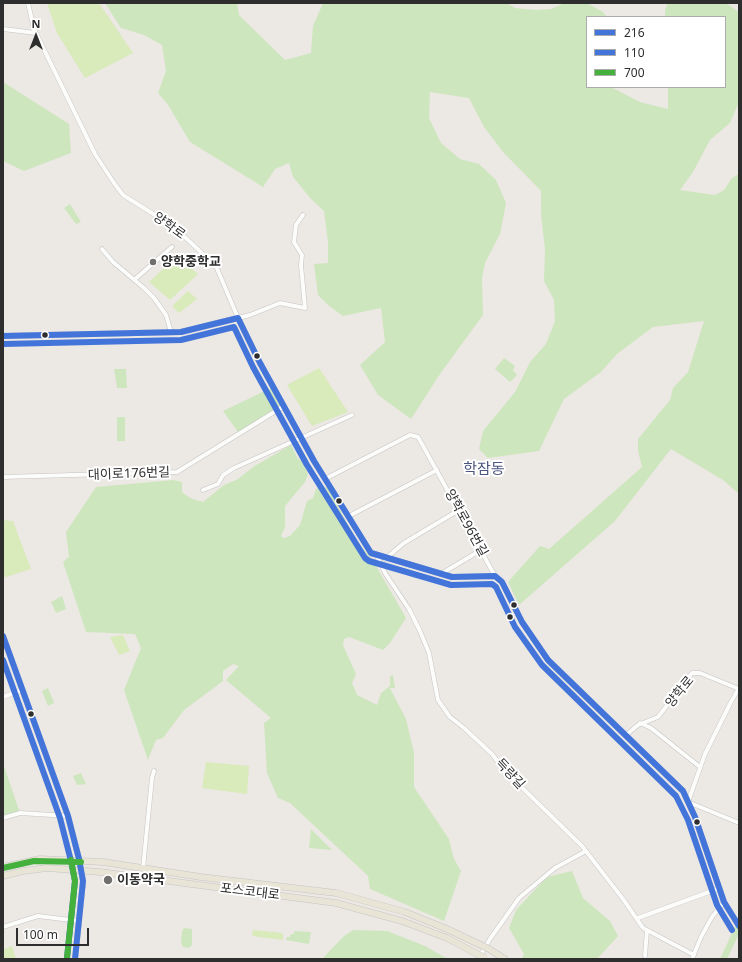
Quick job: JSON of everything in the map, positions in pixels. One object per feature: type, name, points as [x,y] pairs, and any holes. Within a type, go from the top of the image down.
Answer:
[{"type":"main road","name":"포스코대로","points":[[3,867],[40,859],[79,859],[175,873],[336,893],[405,912],[448,929],[489,949],[505,959]]},
{"type":"main road","name":"포스코대로","points":[[3,876],[36,869],[81,870],[336,903],[402,921],[447,938],[483,959]]},
{"type":"main road","points":[[174,882],[177,878],[175,873]]},
{"type":"street","name":"양학로","points":[[28,3],[36,33],[95,154],[123,195],[174,227],[216,266],[238,318],[260,363],[301,438],[371,553],[385,559],[452,578],[496,576]]},
{"type":"street","points":[[3,29],[36,33]]},
{"type":"street","points":[[3,336],[181,332],[250,315],[280,303],[305,308],[301,265],[302,255],[294,242],[296,225],[303,215]]},
{"type":"street","points":[[134,280],[172,247]]},
{"type":"street","points":[[102,249],[113,262],[144,288],[166,315],[170,332]]},
{"type":"street","name":"대이로176번길","points":[[3,477],[177,472],[284,406]]},
{"type":"street","points":[[202,490],[218,484],[224,475],[234,468],[352,415]]},
{"type":"street","name":"양학로96번길","points":[[325,479],[410,435],[418,436],[496,576]]},
{"type":"street","points":[[349,516],[437,470]]},
{"type":"street","points":[[385,559],[404,543],[459,510]]},
{"type":"street","points":[[442,574],[481,550]]},
{"type":"street","name":"득량길","points":[[377,556],[385,573],[409,609],[420,631],[429,653],[435,687],[442,707],[450,717],[492,754],[505,771],[547,810],[586,851],[638,918],[643,928],[693,957]]},
{"type":"street","points":[[496,576],[502,582],[522,622],[548,660],[683,791],[698,824],[724,902],[739,926]]},
{"type":"street","points":[[3,636],[68,816],[79,859],[83,881],[75,959]]},
{"type":"street","name":"양학로","points":[[626,735],[640,724],[658,717],[692,673],[700,673],[739,688]]},
{"type":"street","points":[[688,802],[700,767],[739,688]]},
{"type":"street","points":[[3,697],[22,690]]},
{"type":"street","points":[[640,724],[651,728],[700,767]]},
{"type":"street","points":[[143,868],[154,771]]},
{"type":"street","points":[[688,802],[739,823]]},
{"type":"street","points":[[3,818],[20,813],[68,816]]},
{"type":"street","points":[[483,959],[490,939],[519,898],[555,868],[586,851]]},
{"type":"street","points":[[638,918],[720,888]]},
{"type":"street","points":[[693,957],[701,937],[712,917],[724,902]]},
{"type":"street","points":[[3,927],[38,916],[79,921]]},
{"type":"street","points":[[645,956],[646,930]]},
{"type":"green space","points":[[47,3],[99,3],[133,53],[85,78],[57,33]]},
{"type":"green space","points":[[105,3],[237,3],[239,15],[285,60],[311,53],[313,26],[323,3],[507,3],[515,8],[536,10],[551,9],[565,3],[587,3],[603,12],[606,16],[586,16],[586,88],[613,88],[640,102],[668,109],[668,88],[726,88],[726,16],[665,16],[665,10],[668,3],[726,3],[739,12],[739,102],[730,123],[710,140],[693,172],[680,190],[715,195],[724,190],[732,178],[739,174],[739,494],[723,480],[671,449],[615,521],[519,605],[508,582],[540,546],[549,549],[642,467],[638,451],[638,439],[670,400],[673,388],[688,372],[704,321],[653,327],[617,354],[601,372],[564,399],[539,451],[488,458],[479,449],[483,431],[515,392],[530,362],[546,344],[555,321],[554,300],[544,281],[545,250],[541,214],[541,191],[503,152],[484,127],[469,98],[430,92],[429,118],[441,143],[460,159],[479,164],[496,180],[506,203],[500,234],[485,263],[482,278],[483,315],[440,374],[411,419],[378,395],[360,365],[385,342],[381,308],[343,316],[329,306],[318,295],[314,264],[328,263],[328,242],[324,211],[311,199],[293,177],[289,163],[275,169],[263,187],[190,142],[168,105],[158,93],[166,71],[162,45],[144,35],[121,28]]},
{"type":"green space","points":[[3,82],[69,124],[71,153],[24,171],[3,161]]},
{"type":"green space","points":[[70,204],[81,222],[76,224],[64,208]]},
{"type":"green space","points":[[177,256],[198,274],[170,300],[149,282]]},
{"type":"green space","points":[[188,291],[197,299],[179,313],[172,306]]},
{"type":"green space","points":[[504,358],[515,366],[513,370],[517,375],[510,382],[495,369]]},
{"type":"green space","points":[[319,368],[348,412],[312,426],[287,385]]},
{"type":"green space","points":[[114,369],[126,369],[127,388],[117,388]]},
{"type":"green space","points":[[273,387],[284,406],[238,432],[223,411]]},
{"type":"green space","points":[[117,417],[125,417],[125,441],[117,441]]},
{"type":"green space","points":[[291,445],[298,459],[303,462],[308,474],[305,482],[285,506],[285,527],[281,536],[284,538],[290,536],[300,525],[307,501],[313,498],[316,489],[322,486],[328,488],[357,541],[372,559],[406,618],[390,643],[383,650],[349,637],[344,639],[343,645],[356,674],[352,683],[357,695],[377,705],[381,693],[390,686],[390,676],[393,675],[395,688],[390,688],[406,719],[414,753],[414,787],[449,839],[454,859],[461,871],[444,921],[370,889],[368,876],[290,803],[278,798],[267,773],[264,723],[271,718],[226,680],[239,666],[233,664],[223,671],[223,681],[184,710],[163,738],[156,740],[148,760],[124,690],[141,648],[135,634],[86,632],[63,562],[69,557],[66,532],[96,487],[173,480],[182,482],[182,492],[190,498],[203,502],[224,485],[238,479],[253,467]]},
{"type":"green space","points":[[3,520],[13,521],[31,569],[3,578]]},
{"type":"green space","points":[[62,596],[66,609],[56,613],[51,602]]},
{"type":"green space","points":[[123,635],[130,651],[119,655],[110,637]]},
{"type":"green space","points":[[48,688],[54,703],[48,706],[42,691]]},
{"type":"green space","points":[[206,762],[249,766],[247,794],[202,788]]},
{"type":"green space","points":[[3,763],[20,813],[3,818]]},
{"type":"green space","points":[[81,773],[86,784],[77,785],[73,776]]},
{"type":"green space","points":[[311,829],[332,850],[309,848]]},
{"type":"green space","points":[[572,871],[583,898],[610,921],[618,936],[597,959],[522,959],[524,954],[509,928],[516,910],[547,877]]},
{"type":"green space","points":[[739,918],[739,934],[727,959],[720,959]]},
{"type":"green space","points":[[184,928],[192,929],[192,945],[189,948],[183,947],[181,943],[182,931]]},
{"type":"green space","points":[[253,930],[283,933],[283,940],[252,936]]},
{"type":"green space","points":[[353,930],[387,931],[425,946],[448,959],[322,959],[344,936]]},
{"type":"green space","points":[[294,931],[311,932],[309,944],[286,940],[291,934],[294,934]]},
{"type":"green space","points":[[12,946],[16,959],[3,959],[3,950]]},
{"type":"transit line","name":"216","points":[[3,336],[181,332],[238,318],[260,363],[314,461],[371,553],[452,577],[495,576],[502,582],[522,622],[548,660],[683,791],[695,817],[724,902],[739,926]]},
{"type":"transit line","name":"110","points":[[3,344],[181,340],[234,327],[253,367],[307,465],[365,558],[369,561],[451,585],[492,584],[496,587],[515,627],[542,665],[676,796],[688,820],[717,905],[732,930]]},
{"type":"transit line","name":"216","points":[[3,636],[68,816],[79,859],[83,881],[75,959]]},
{"type":"transit line","name":"110","points":[[3,660],[60,818],[71,861],[75,881],[67,958]]},
{"type":"transit line","name":"700","points":[[67,958],[75,881],[71,860]]},
{"type":"transit line","name":"700","points":[[3,868],[34,861],[81,862]]},
{"type":"place","name":"양학중학교","points":[[153,262]]},
{"type":"place","name":"이동약국","points":[[108,880]]},
{"type":"district","name":"학잠동","points":[[484,470]]}]
